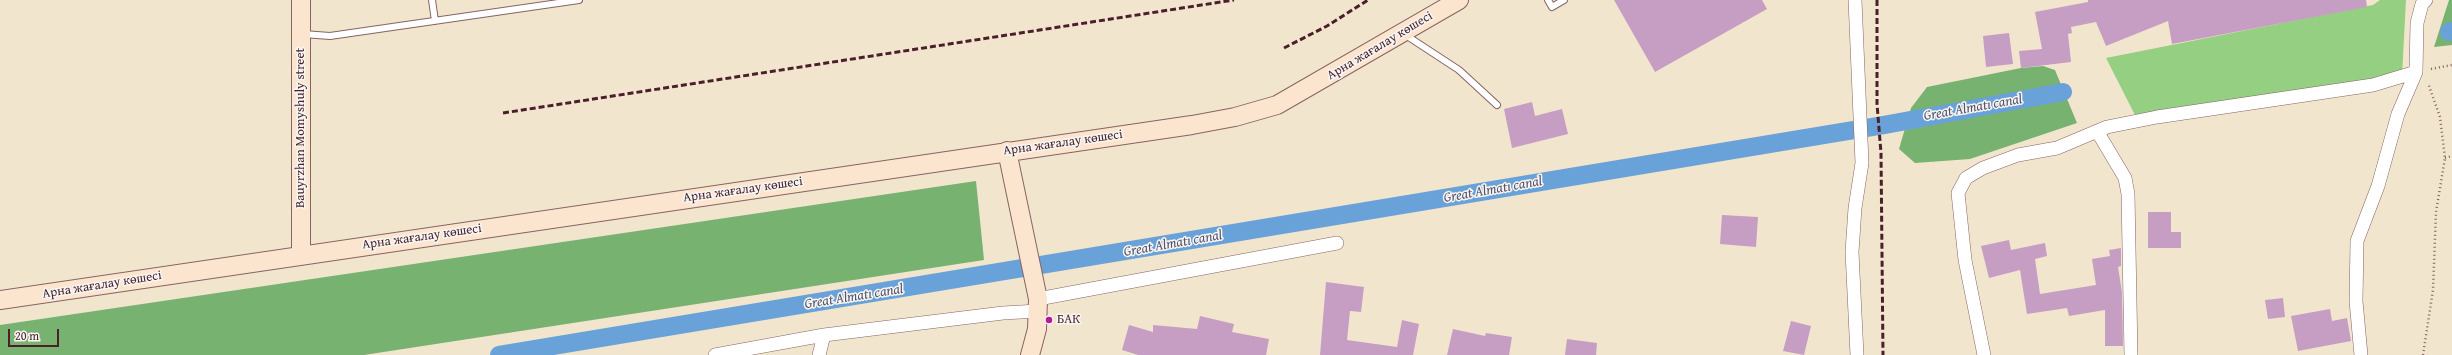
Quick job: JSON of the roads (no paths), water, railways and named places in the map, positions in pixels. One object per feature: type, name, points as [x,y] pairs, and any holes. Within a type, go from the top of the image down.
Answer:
[{"type":"street","name":"Bauyrzhan Momyshuly street","points":[[301,0],[301,255]]},
{"type":"street","name":"Арна жағалау көшесі","points":[[0,300],[1192,125],[1277,105],[1458,0]]},
{"type":"street","points":[[1855,0],[1861,108],[1862,163],[1855,208],[1852,252],[1857,355]]},
{"type":"street","points":[[2361,355],[2356,301],[2358,241],[2378,186],[2398,114],[2416,72],[2417,23],[2422,4],[2426,0]]},
{"type":"street","points":[[1984,355],[1965,260],[1958,193],[1966,178],[1983,168],[2018,155],[2057,148],[2107,127],[2157,117],[2373,85],[2416,72]]},
{"type":"street","points":[[2097,131],[2125,178],[2128,194],[2131,355]]},
{"type":"street","points":[[1007,151],[1024,227],[1038,305],[1037,329],[1030,355]]},
{"type":"street","points":[[715,355],[824,335],[1003,313],[1337,243]]},
{"type":"street","points":[[819,355],[824,335]]},
{"type":"lane","points":[[432,0],[434,21]]},
{"type":"lane","points":[[301,34],[330,36],[579,0]]},
{"type":"lane","points":[[1548,0],[1552,7],[1564,0]]},
{"type":"lane","points":[[1401,32],[1459,70],[1497,105]]},
{"type":"waterway","name":"Great Almatı canal","points":[[499,355],[1884,125],[2063,92]]},
{"type":"railway","points":[[503,113],[1234,0]]},
{"type":"railway","points":[[1284,48],[1327,26],[1368,0]]},
{"type":"railway","points":[[1877,0],[1877,104],[1881,153],[1883,355]]},
{"type":"place","name":"БАК","points":[[1049,320]]}]
